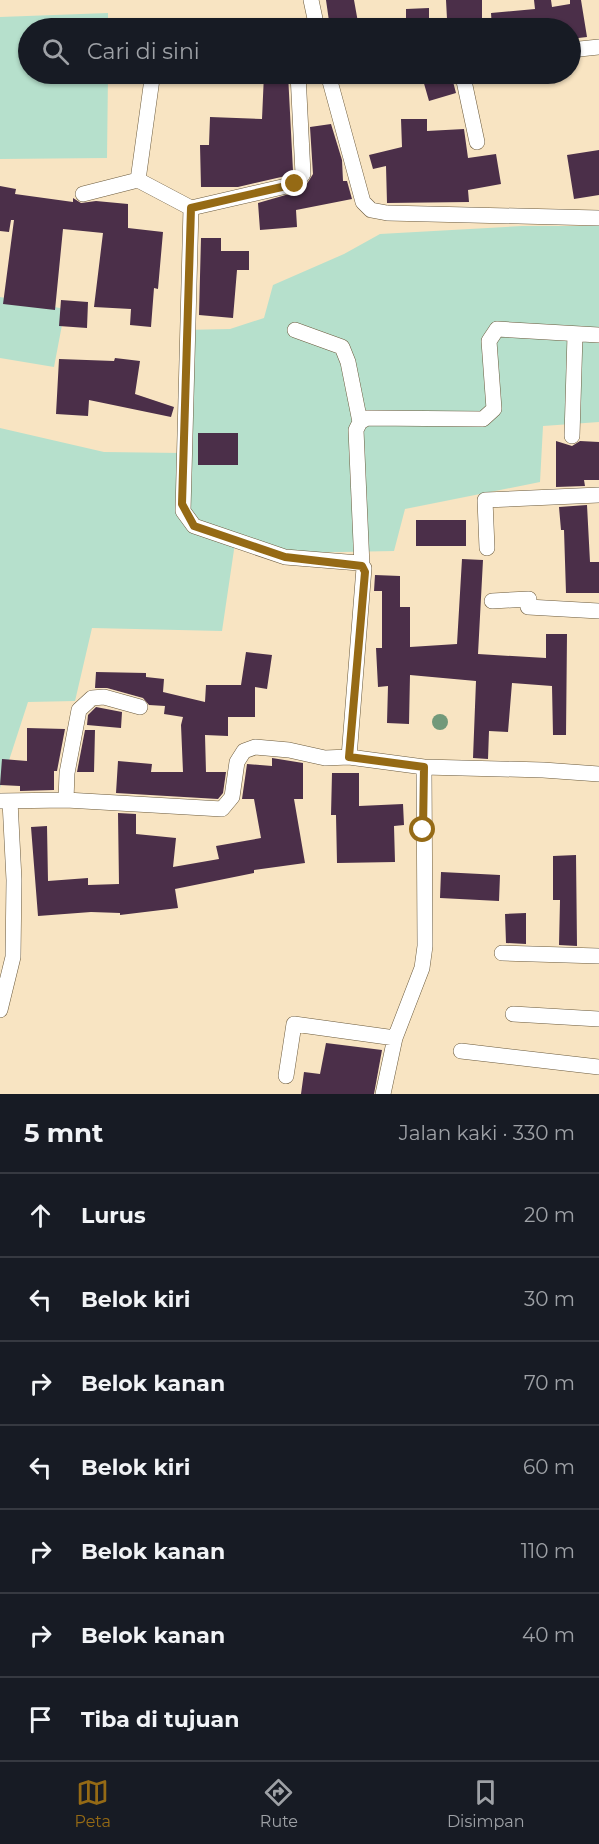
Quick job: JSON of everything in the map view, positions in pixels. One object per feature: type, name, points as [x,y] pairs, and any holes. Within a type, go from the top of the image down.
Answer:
[{"type":"street","points":[[311,0],[315,18]]},
{"type":"street","points":[[581,49],[599,47]]},
{"type":"street","points":[[138,180],[151,84]]},
{"type":"street","points":[[83,194],[138,180],[191,208],[295,184],[303,174],[298,84]]},
{"type":"street","points":[[331,84],[363,202],[371,210],[387,213],[599,218]]},
{"type":"street","points":[[465,84],[477,142]]},
{"type":"street","points":[[191,208],[183,511],[194,526],[285,557],[362,566]]},
{"type":"street","points":[[349,757],[365,572],[362,566],[356,430],[360,422],[367,418],[483,419],[494,409],[489,341],[492,333],[497,329],[599,335]]},
{"type":"street","points":[[295,330],[342,347],[348,362],[360,422]]},
{"type":"street","points":[[572,436],[575,335]]},
{"type":"street","points":[[487,548],[485,500],[599,495]]},
{"type":"street","points":[[492,601],[529,599],[528,607],[599,611]]},
{"type":"street","points":[[66,800],[67,773],[79,710],[92,698],[104,697],[140,707]]},
{"type":"street","points":[[0,1010],[13,957],[14,880],[5,801],[66,800],[222,809],[232,797],[237,762],[244,752],[255,747],[289,750],[325,758],[349,757],[424,767],[599,774]]},
{"type":"street","points":[[383,1094],[395,1038],[422,968],[425,946],[424,767]]},
{"type":"street","points":[[502,952],[599,956]]},
{"type":"street","points":[[513,1014],[599,1019]]},
{"type":"street","points":[[286,1076],[294,1024],[395,1038]]},
{"type":"street","points":[[461,1051],[599,1067]]},
{"type":"green space","points":[[108,13],[108,18],[18,18],[18,84],[108,84],[107,158],[0,159],[0,17]]},
{"type":"green space","points":[[522,226],[599,226],[599,422],[543,426],[540,482],[405,509],[394,551],[288,553],[235,543],[222,631],[92,628],[75,701],[28,702],[0,788],[0,428],[104,452],[181,453],[183,330],[230,329],[264,318],[273,285],[344,254],[380,234]]},
{"type":"green space","points":[[0,297],[65,309],[54,367],[0,358]]},
{"type":"building","points":[[326,0],[354,0],[357,18],[329,18]]},
{"type":"building","points":[[446,0],[482,0],[482,18],[447,18]]},
{"type":"building","points":[[534,0],[551,0],[552,7],[570,4],[570,0],[581,0],[587,37],[581,38],[581,18],[491,18],[491,13],[535,9]]},
{"type":"building","points":[[429,8],[429,18],[406,18],[406,9]]},
{"type":"building","points":[[264,84],[289,84],[293,171],[290,175],[238,187],[201,187],[200,145],[209,145],[210,117],[262,119]]},
{"type":"building","points":[[424,84],[454,84],[456,93],[429,101]]},
{"type":"building","points":[[401,119],[427,119],[427,131],[464,129],[468,158],[496,154],[501,184],[468,190],[469,202],[387,203],[386,166],[373,169],[369,155],[402,147]]},
{"type":"building","points":[[331,124],[342,160],[343,181],[347,181],[352,199],[296,210],[297,227],[260,230],[258,203],[303,190],[313,174],[310,127]]},
{"type":"building","points":[[599,150],[599,195],[574,199],[567,155]]},
{"type":"building","points":[[0,186],[16,189],[15,194],[73,202],[73,198],[81,203],[96,201],[128,204],[128,228],[163,232],[158,289],[154,288],[151,327],[130,325],[131,309],[94,307],[103,233],[63,229],[55,310],[3,304],[14,220],[11,220],[9,232],[0,231]]},
{"type":"building","points":[[201,238],[221,238],[221,251],[249,251],[249,270],[237,270],[233,318],[199,315]]},
{"type":"building","points":[[61,300],[88,302],[87,328],[59,326]]},
{"type":"building","points":[[115,358],[140,361],[135,394],[174,407],[171,417],[89,400],[88,416],[56,414],[59,359],[114,361]]},
{"type":"building","points":[[198,433],[238,433],[238,465],[198,465]]},
{"type":"building","points":[[556,441],[572,446],[580,441],[599,442],[599,480],[584,480],[585,486],[556,487]]},
{"type":"building","points":[[587,505],[590,562],[599,562],[599,593],[566,593],[564,530],[561,530],[559,507]]},
{"type":"building","points":[[416,520],[466,520],[466,546],[416,546]]},
{"type":"building","points":[[462,559],[483,560],[478,654],[546,658],[546,634],[567,634],[566,735],[553,735],[552,686],[512,683],[508,732],[489,731],[488,759],[473,758],[476,681],[410,675],[409,724],[387,723],[388,686],[378,687],[376,648],[382,648],[382,591],[374,591],[375,575],[400,576],[400,607],[410,607],[410,647],[457,644]]},
{"type":"building","points":[[246,652],[272,655],[267,689],[255,687],[255,717],[228,717],[228,736],[205,735],[206,772],[226,772],[223,793],[218,799],[116,793],[118,761],[152,764],[151,772],[183,772],[181,725],[183,717],[164,714],[165,706],[149,705],[143,698],[107,688],[95,688],[96,672],[146,673],[146,677],[164,679],[163,692],[205,702],[206,685],[241,685]]},
{"type":"building","points":[[96,707],[122,712],[121,728],[87,725],[88,715]]},
{"type":"building","points":[[27,728],[65,729],[57,771],[54,771],[54,790],[20,791],[20,786],[0,785],[2,759],[27,761]]},
{"type":"building","points":[[85,730],[95,730],[94,772],[77,772]]},
{"type":"building","points":[[272,758],[303,763],[303,799],[294,799],[305,863],[254,870],[254,873],[175,889],[178,908],[120,915],[120,913],[91,912],[38,916],[31,827],[47,826],[48,881],[88,878],[88,885],[119,884],[118,813],[136,814],[136,834],[176,838],[173,867],[219,859],[216,846],[261,838],[254,799],[242,799],[247,764],[272,766]]},
{"type":"building","points":[[332,773],[359,773],[359,806],[403,804],[404,825],[394,826],[395,862],[337,863],[336,815],[331,815]]},
{"type":"building","points":[[576,855],[577,946],[559,945],[560,900],[553,900],[553,856]]},
{"type":"building","points":[[441,872],[500,875],[499,901],[440,898]]},
{"type":"building","points":[[526,913],[526,944],[506,943],[505,914]]},
{"type":"building","points":[[326,1043],[382,1050],[374,1094],[301,1094],[304,1072],[320,1074]]},
{"type":"route","points":[[295,184],[191,208],[188,253],[183,511],[194,526],[285,557],[362,566],[365,572],[349,757],[424,767],[423,830]]}]
